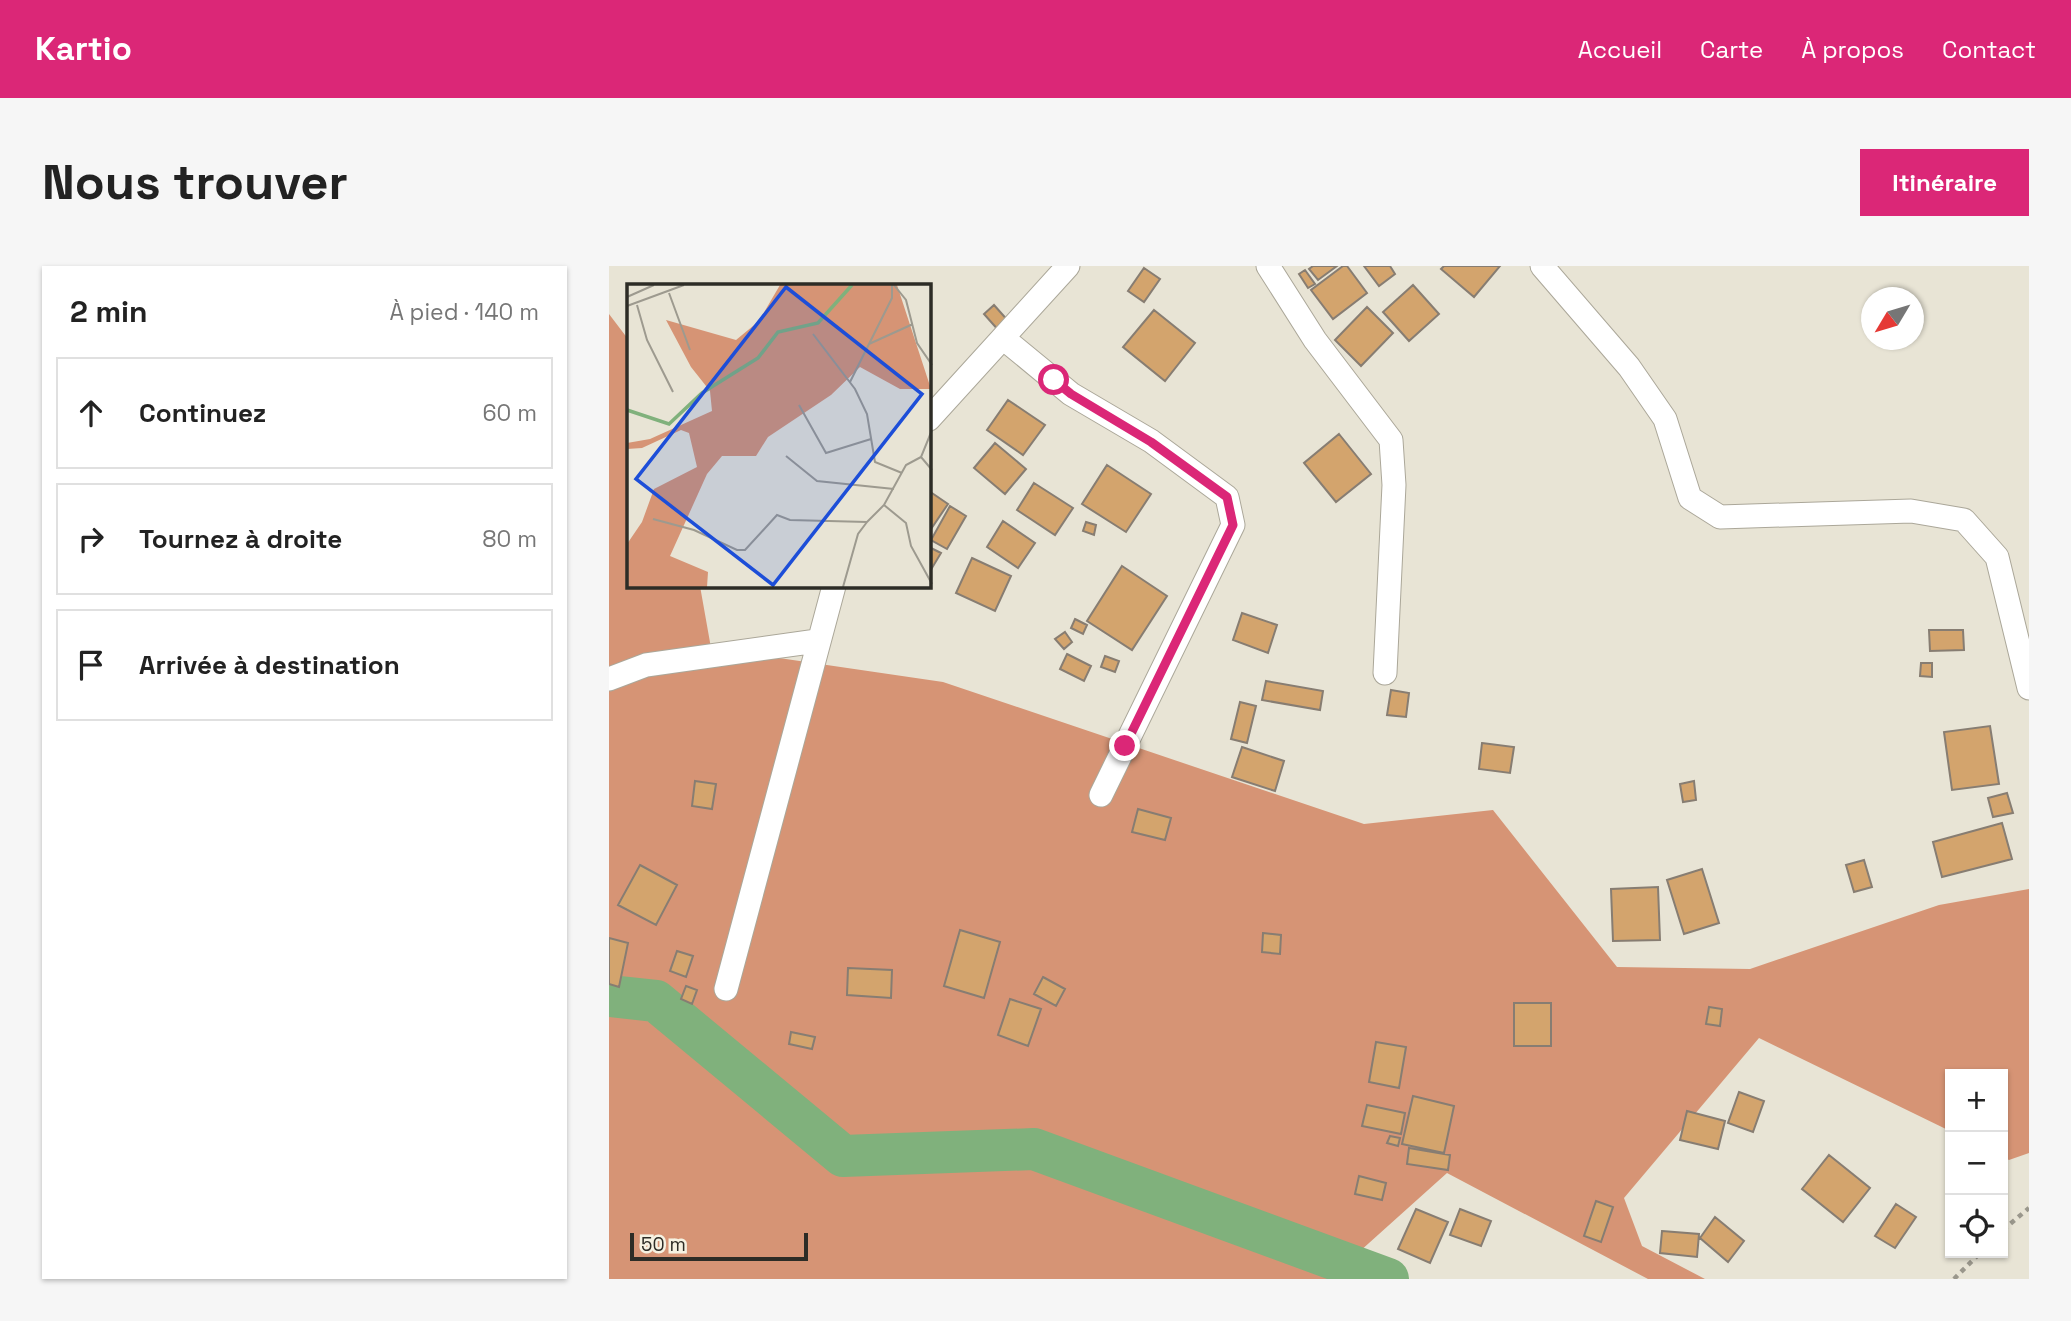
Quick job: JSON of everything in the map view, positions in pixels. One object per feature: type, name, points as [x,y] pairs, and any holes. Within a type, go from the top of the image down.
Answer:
[{"type":"street","points":[[931,417],[1069,266]]},
{"type":"street","points":[[1268,266],[1315,340],[1391,440],[1394,485],[1385,673]]},
{"type":"street","points":[[1542,266],[1629,367],[1665,419],[1690,498],[1720,517],[1911,511],[1964,520],[1997,557],[2029,688]]},
{"type":"street","points":[[1003,338],[1071,394],[1151,442],[1227,497],[1233,525],[1101,795]]},
{"type":"street","points":[[726,989],[817,641],[833,588]]},
{"type":"street","points":[[609,679],[646,665],[817,641]]},
{"type":"path","points":[[2008,1226],[2029,1208]]},
{"type":"path","points":[[1954,1279],[1975,1258]]},
{"type":"shaded area","points":[[609,314],[627,338],[627,588],[700,588],[711,648],[943,682],[1364,824],[1493,810],[1617,967],[1750,969],[1939,905],[2029,889],[2029,1153],[2008,1160],[2008,1069],[1945,1069],[1945,1129],[1759,1038],[1624,1198],[1642,1246],[1705,1279],[1648,1279],[1447,1173],[1359,1252],[1353,1279],[609,1279]]},
{"type":"building","points":[[1313,266],[1337,266],[1318,280],[1309,269]]},
{"type":"building","points":[[1343,266],[1347,266],[1367,293],[1333,319],[1311,290]]},
{"type":"building","points":[[1364,266],[1390,266],[1395,274],[1379,286]]},
{"type":"building","points":[[1444,266],[1500,266],[1474,297],[1441,269]]},
{"type":"building","points":[[1144,268],[1160,279],[1144,302],[1128,291]]},
{"type":"building","points":[[1305,270],[1315,284],[1308,288],[1299,274]]},
{"type":"building","points":[[1413,285],[1439,314],[1409,341],[1383,312]]},
{"type":"building","points":[[994,305],[1010,323],[1000,332],[984,314]]},
{"type":"building","points":[[1367,307],[1393,333],[1361,366],[1335,340]]},
{"type":"building","points":[[1154,310],[1195,343],[1165,381],[1123,347]]},
{"type":"building","points":[[1008,400],[1045,425],[1023,455],[987,430]]},
{"type":"building","points":[[1339,434],[1371,474],[1336,502],[1304,463]]},
{"type":"building","points":[[995,443],[1026,469],[1005,494],[974,468]]},
{"type":"building","points":[[1107,465],[1151,494],[1126,532],[1082,504]]},
{"type":"building","points":[[1034,483],[1073,508],[1055,535],[1017,510]]},
{"type":"building","points":[[931,492],[948,504],[931,529]]},
{"type":"building","points":[[950,506],[966,516],[947,549],[931,540]]},
{"type":"building","points":[[1003,521],[1035,543],[1018,568],[987,547]]},
{"type":"building","points":[[1086,522],[1096,525],[1094,535],[1083,531]]},
{"type":"building","points":[[931,548],[941,553],[931,570]]},
{"type":"building","points":[[972,558],[1011,576],[995,611],[956,593]]},
{"type":"building","points":[[1122,566],[1167,596],[1132,650],[1087,621]]},
{"type":"building","points":[[1242,613],[1277,625],[1268,653],[1233,640]]},
{"type":"building","points":[[1075,619],[1087,625],[1083,634],[1071,628]]},
{"type":"building","points":[[1929,630],[1963,630],[1964,650],[1930,651]]},
{"type":"building","points":[[1065,632],[1072,642],[1064,649],[1055,639]]},
{"type":"building","points":[[1067,654],[1091,666],[1084,681],[1060,669]]},
{"type":"building","points":[[1105,656],[1119,661],[1115,672],[1101,667]]},
{"type":"building","points":[[1921,663],[1932,663],[1932,677],[1920,676]]},
{"type":"building","points":[[1266,681],[1323,691],[1320,710],[1262,700]]},
{"type":"building","points":[[1391,690],[1409,693],[1406,717],[1387,715]]},
{"type":"building","points":[[1240,702],[1256,706],[1247,743],[1231,739]]},
{"type":"building","points":[[1990,726],[1999,784],[1952,790],[1944,732]]},
{"type":"building","points":[[1482,743],[1514,747],[1510,773],[1479,769]]},
{"type":"building","points":[[1242,747],[1284,761],[1275,791],[1232,777]]},
{"type":"building","points":[[695,781],[716,784],[712,809],[692,806]]},
{"type":"building","points":[[1694,781],[1696,800],[1683,802],[1680,784]]},
{"type":"building","points":[[2007,793],[2013,813],[1993,817],[1988,798]]},
{"type":"building","points":[[1138,809],[1171,818],[1165,840],[1132,832]]},
{"type":"building","points":[[2002,823],[2012,859],[1942,877],[1933,842]]},
{"type":"building","points":[[1864,860],[1872,887],[1854,892],[1846,865]]},
{"type":"building","points":[[640,865],[677,885],[656,925],[618,905]]},
{"type":"building","points":[[1702,869],[1719,923],[1684,934],[1667,880]]},
{"type":"building","points":[[1658,887],[1660,940],[1613,941],[1611,889]]},
{"type":"building","points":[[960,930],[1000,942],[984,998],[944,986]]},
{"type":"building","points":[[1263,933],[1281,935],[1280,954],[1262,952]]},
{"type":"building","points":[[609,938],[628,943],[619,987],[609,984]]},
{"type":"building","points":[[677,951],[693,956],[686,977],[670,971]]},
{"type":"building","points":[[848,968],[892,970],[891,998],[847,995]]},
{"type":"building","points":[[1043,977],[1065,989],[1056,1006],[1034,994]]},
{"type":"building","points":[[686,986],[697,990],[692,1004],[681,999]]},
{"type":"building","points":[[1010,999],[1041,1009],[1028,1046],[998,1035]]},
{"type":"building","points":[[1514,1003],[1551,1003],[1551,1046],[1514,1046]]},
{"type":"building","points":[[1709,1007],[1722,1009],[1720,1026],[1706,1024]]},
{"type":"building","points":[[791,1032],[815,1037],[812,1049],[789,1044]]},
{"type":"building","points":[[1376,1042],[1406,1047],[1399,1088],[1369,1082]]},
{"type":"building","points":[[1739,1092],[1764,1101],[1753,1132],[1728,1123]]},
{"type":"building","points":[[1413,1096],[1454,1106],[1444,1153],[1402,1144]]},
{"type":"building","points":[[1367,1105],[1405,1113],[1401,1134],[1362,1126]]},
{"type":"building","points":[[1687,1111],[1725,1121],[1718,1149],[1680,1140]]},
{"type":"building","points":[[1390,1136],[1400,1138],[1398,1146],[1387,1143]]},
{"type":"building","points":[[1409,1148],[1450,1155],[1448,1170],[1407,1164]]},
{"type":"building","points":[[1829,1155],[1870,1188],[1843,1222],[1802,1189]]},
{"type":"building","points":[[1359,1176],[1386,1183],[1382,1200],[1355,1194]]},
{"type":"building","points":[[1596,1201],[1613,1207],[1601,1242],[1584,1236]]},
{"type":"building","points":[[1896,1204],[1916,1217],[1895,1248],[1875,1236]]},
{"type":"building","points":[[1416,1209],[1448,1222],[1430,1263],[1398,1249]]},
{"type":"building","points":[[1460,1209],[1491,1221],[1481,1246],[1450,1235]]},
{"type":"building","points":[[1715,1217],[1744,1241],[1728,1262],[1700,1238]]},
{"type":"building","points":[[1662,1231],[1699,1234],[1697,1257],[1660,1253]]},
{"type":"waterway","points":[[609,996],[656,1001],[843,1156],[1034,1149],[1388,1279]]},
{"type":"route","points":[[1054,380],[1071,394],[1151,442],[1227,497],[1233,525],[1125,746]]}]
